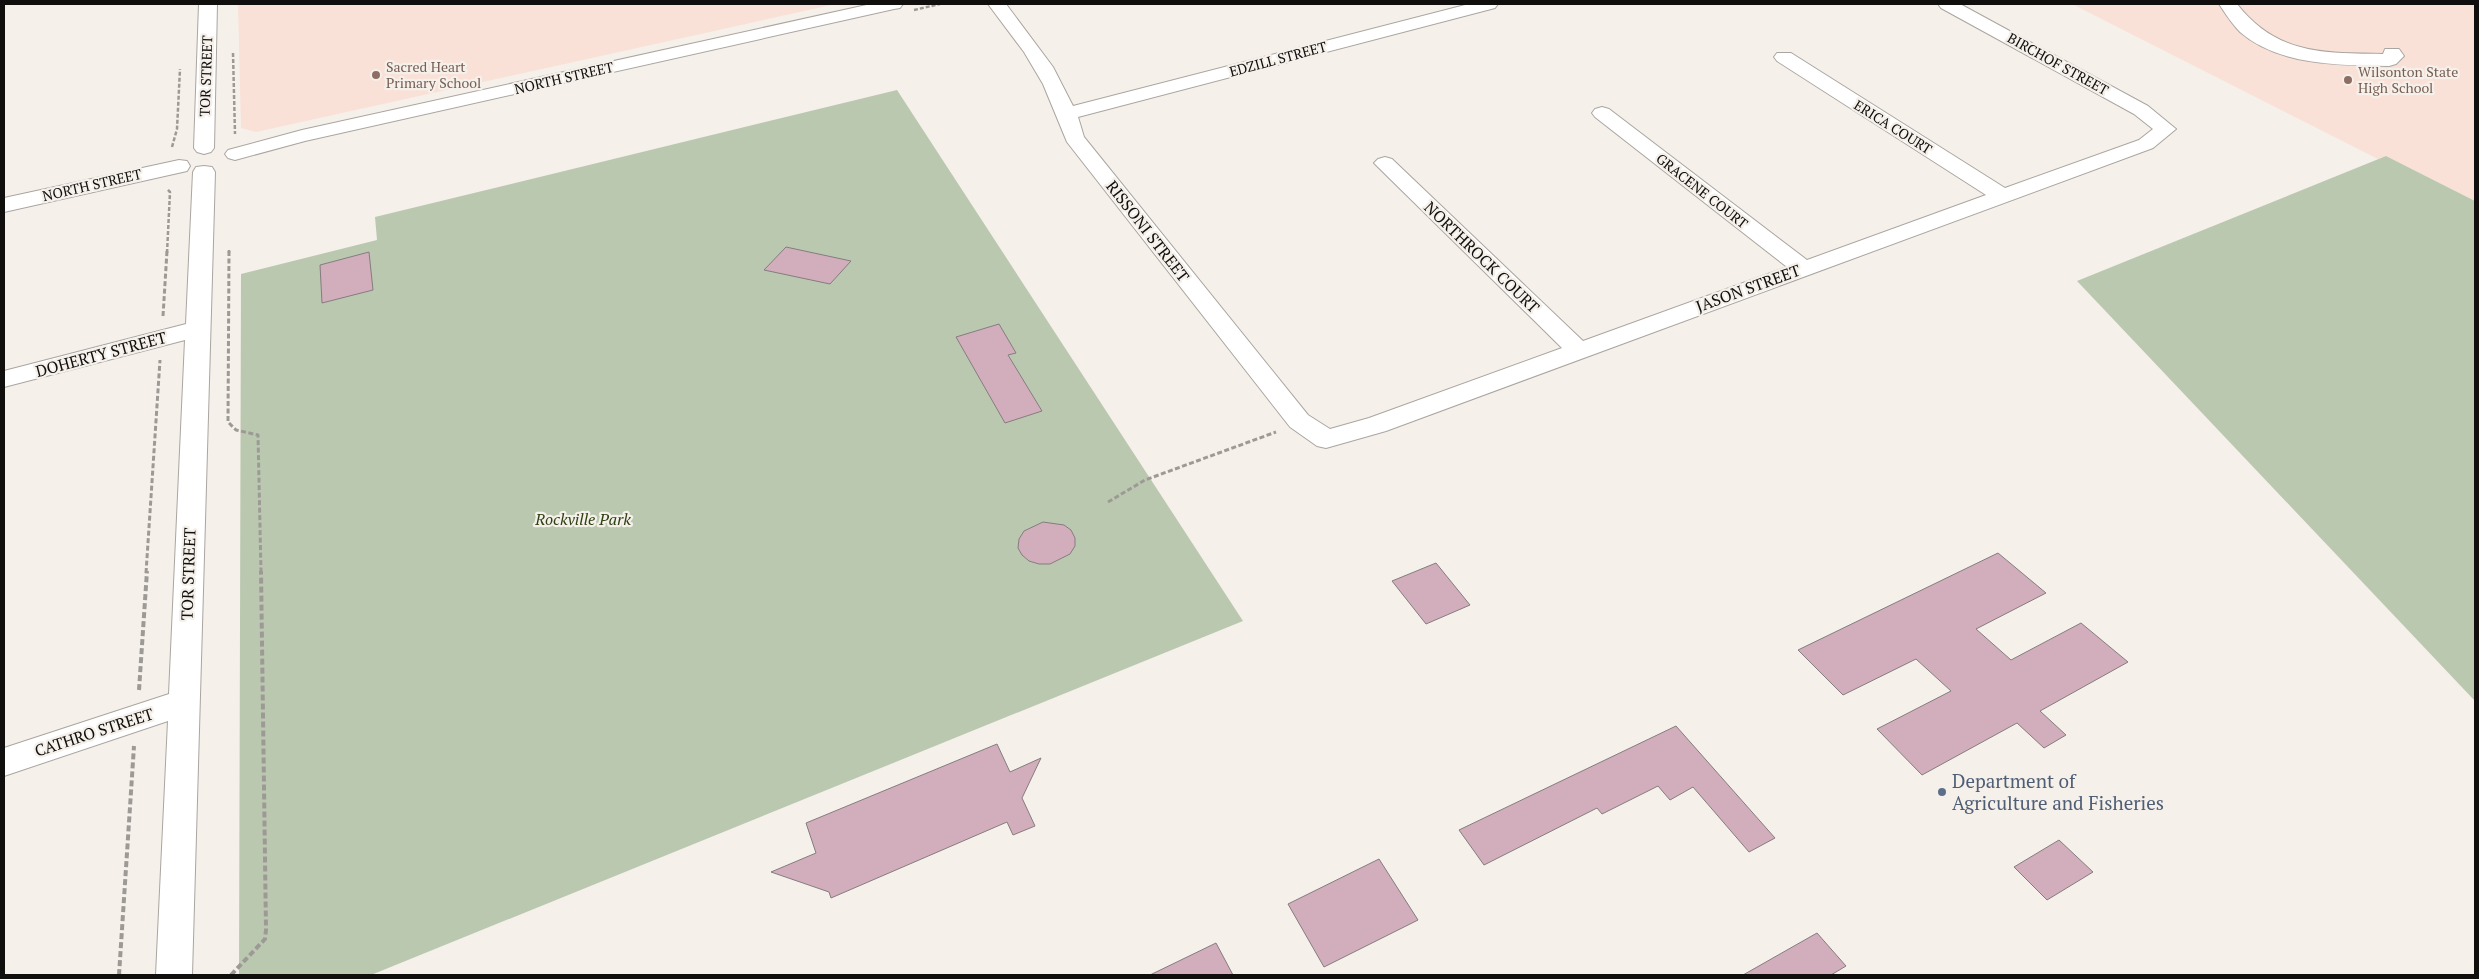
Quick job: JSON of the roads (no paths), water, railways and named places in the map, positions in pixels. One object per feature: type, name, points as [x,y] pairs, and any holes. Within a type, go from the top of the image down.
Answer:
[{"type":"street","name":"TOR STREET","points":[[174,975],[198,329],[188,159],[208,4]]},
{"type":"street","name":"NORTH STREET","points":[[4,204],[188,159],[223,146],[230,147],[235,154],[302,136],[894,4]]},
{"type":"street","name":"RISSONI STREET","points":[[997,4],[1033,49],[1068,114],[1074,138],[1299,421],[1326,439]]},
{"type":"street","name":"EDZILL STREET","points":[[1068,114],[1489,4]]},
{"type":"street","name":"BIRCHOF STREET","points":[[1947,4],[2141,110],[2166,129]]},
{"type":"street","points":[[2228,4],[2246,27],[2255,34],[2298,52],[2389,60],[2394,56],[2392,52]]},
{"type":"street","name":"ERICA COURT","points":[[1784,57],[2002,196]]},
{"type":"street","name":"GRACENE COURT","points":[[1602,113],[1803,268]]},
{"type":"street","name":"JASON STREET","points":[[1326,439],[1377,425],[2146,144],[2166,129]]},
{"type":"street","name":"NORTHROCK COURT","points":[[1385,163],[1578,350]]},
{"type":"street","name":"DOHERTY STREET","points":[[4,379],[198,329]]},
{"type":"street","name":"CATHRO STREET","points":[[4,762],[184,702]]},
{"type":"place","name":"Sacred Heart Primary School","points":[[376,75]]},
{"type":"place","name":"Wilsonton State High School","points":[[2348,80]]},
{"type":"place","name":"Department of Agriculture and Fisheries","points":[[1942,792]]},
{"type":"park label","name":"Rockville Park","points":[[583,519]]}]
